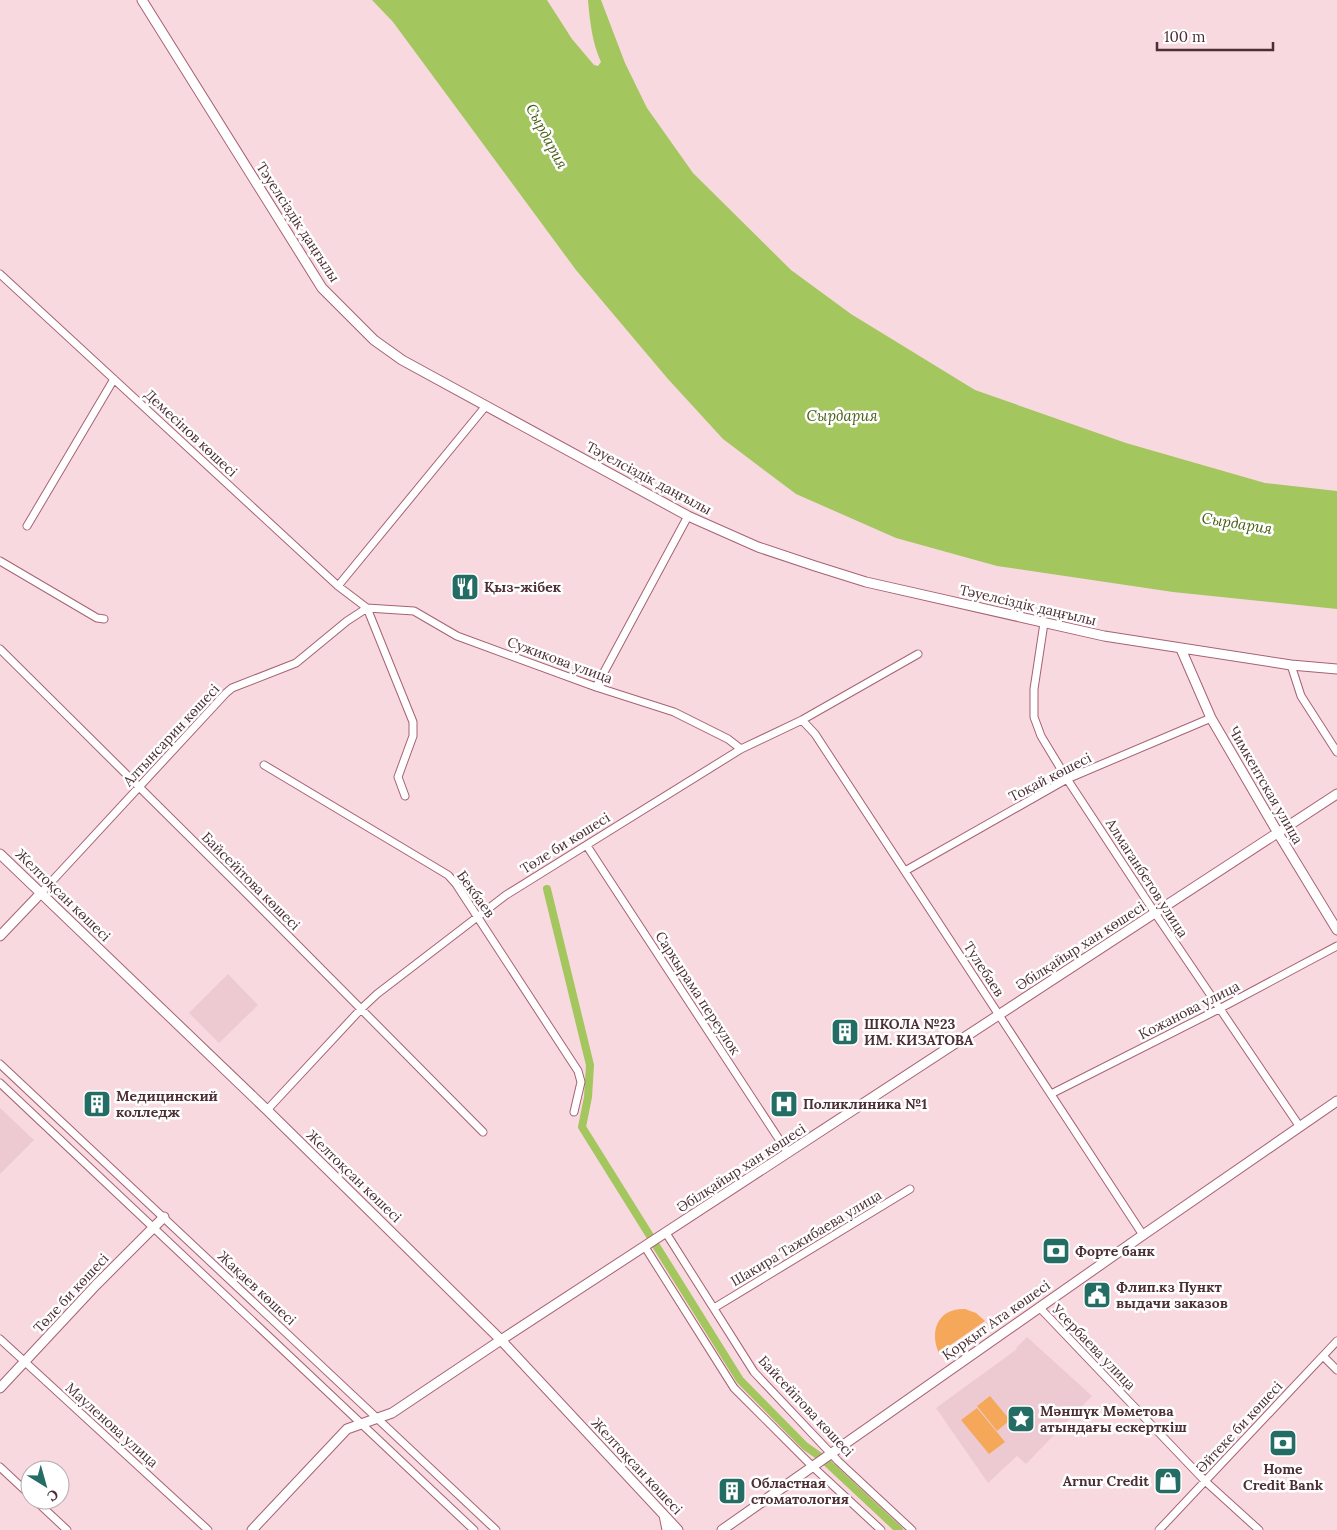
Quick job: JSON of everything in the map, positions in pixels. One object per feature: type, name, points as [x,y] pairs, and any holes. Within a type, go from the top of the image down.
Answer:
[{"type":"street","name":"Тәуелсіздік даңғылы","points":[[142,0],[322,288],[374,340],[402,360],[485,407],[688,516],[758,547],[859,580],[1104,636],[1291,665],[1337,669]]},
{"type":"street","name":"Демесінов көшесі","points":[[0,274],[338,586],[367,608]]},
{"type":"street","points":[[27,526],[114,379]]},
{"type":"street","points":[[338,586],[485,407]]},
{"type":"street","points":[[596,687],[688,516]]},
{"type":"street","points":[[0,561],[98,618],[104,619]]},
{"type":"street","points":[[367,608],[413,722],[413,736],[398,777],[405,796]]},
{"type":"street","name":"Сужикова улица","points":[[367,608],[414,611],[457,636],[596,687],[674,712],[728,739],[741,749]]},
{"type":"street","name":"Алтынсарин көшесі","points":[[41,893],[232,688],[296,663],[347,621],[367,608]]},
{"type":"street","name":"Алмаганбетов улица","points":[[1044,623],[1034,689],[1034,717],[1041,736],[1155,913],[1300,1127]]},
{"type":"street","name":"Байсейітова көшесі","points":[[0,649],[483,1132]]},
{"type":"street","name":"Чимкентская улица","points":[[1181,649],[1211,718],[1337,930]]},
{"type":"street","name":"Төле би көшесі","points":[[267,1110],[360,1009],[506,895],[741,749],[802,720],[918,654]]},
{"type":"street","points":[[1291,665],[1301,696],[1337,752]]},
{"type":"street","name":"Тоқай көшесі","points":[[905,870],[1067,779],[1211,718]]},
{"type":"street","name":"Тулебаев","points":[[802,720],[815,734],[905,870],[1142,1235]]},
{"type":"street","name":"Бекбаев","points":[[264,765],[448,875],[456,884],[578,1071],[581,1082],[574,1112]]},
{"type":"street","name":"Әбілқайыр хан көшесі","points":[[252,1530],[347,1429],[392,1413],[1337,794]]},
{"type":"street","name":"Саркырама переулок","points":[[587,846],[788,1153]]},
{"type":"street","name":"Желтоқсан көшесі","points":[[0,854],[267,1110],[501,1340],[678,1530]]},
{"type":"street","points":[[0,936],[41,893]]},
{"type":"street","name":"Кожанова улица","points":[[1051,1094],[1219,1009],[1337,946]]},
{"type":"street","name":"Жақаев көшесі","points":[[0,1064],[496,1530]]},
{"type":"street","name":"Жақаев көшесі","points":[[0,1083],[474,1530]]},
{"type":"street","name":"Қорқыт Ата көшесі","points":[[722,1530],[1038,1307],[1337,1101]]},
{"type":"street","name":"Шакира Тажибаева улица","points":[[714,1308],[910,1189]]},
{"type":"street","name":"Төле би көшесі","points":[[0,1388],[96,1285],[164,1217]]},
{"type":"street","name":"Байсейітова көшесі","points":[[666,1233],[754,1372],[831,1453],[912,1530]]},
{"type":"street","points":[[645,1247],[734,1388],[812,1466],[881,1530]]},
{"type":"street","name":"Усербаева улица","points":[[1038,1307],[1205,1481],[1259,1530]]},
{"type":"street","name":"Мауленова улица","points":[[0,1339],[208,1530]]},
{"type":"street","name":"Әйтеке би көшесі","points":[[1160,1530],[1337,1341]]},
{"type":"street","points":[[1323,1356],[1337,1370]]},
{"type":"street","points":[[0,1467],[20,1486]]},
{"type":"street","points":[[46,1510],[67,1530]]},
{"type":"street","points":[[664,1515],[667,1530]]},
{"type":"shaded area","points":[[228,974],[258,1005],[219,1043],[189,1013]]},
{"type":"shaded area","points":[[0,1108],[34,1140],[0,1174]]},
{"type":"shaded area","points":[[965,1309],[976,1313],[985,1321],[939,1353],[935,1337],[938,1322],[948,1312]]},
{"type":"shaded area","points":[[1027,1337],[1092,1396],[1026,1464],[1017,1456],[988,1483],[936,1408],[1017,1349]]},
{"type":"shaded area","points":[[990,1396],[1010,1420],[997,1431],[977,1406]]},
{"type":"shaded area","points":[[977,1408],[1005,1442],[989,1454],[961,1420]]},
{"type":"water","name":"Сырдария","points":[[372,0],[547,0],[572,39],[594,65],[598,66],[601,62],[593,39],[588,0],[601,0],[625,63],[647,108],[693,173],[791,270],[851,314],[975,390],[1126,443],[1265,483],[1337,491],[1337,609],[1173,592],[997,566],[896,538],[796,494],[723,439],[668,379],[576,270],[393,22]]},
{"type":"waterway","points":[[547,889],[590,1065],[588,1097],[582,1127],[740,1380],[805,1446],[822,1458],[899,1530]]},
{"type":"place","name":"Қыз-жібек","points":[[465,587]]},
{"type":"place","name":"ШКОЛА №23 ИМ. КИЗАТОВА","points":[[845,1032]]},
{"type":"place","name":"Медицинский колледж","points":[[97,1104]]},
{"type":"place","name":"Поликлиника №1","points":[[784,1104]]},
{"type":"place","name":"Форте банк","points":[[1056,1251]]},
{"type":"place","name":"Флип.кз Пункт выдачи заказов","points":[[1097,1295]]},
{"type":"place","name":"Мәншүк Мәметова атындағы ескерткіш","points":[[1021,1419]]},
{"type":"place","name":"Home Credit Bank","points":[[1283,1443]]},
{"type":"place","name":"Arnur Credit","points":[[1168,1481]]},
{"type":"place","name":"Областная стоматология","points":[[732,1491]]}]
